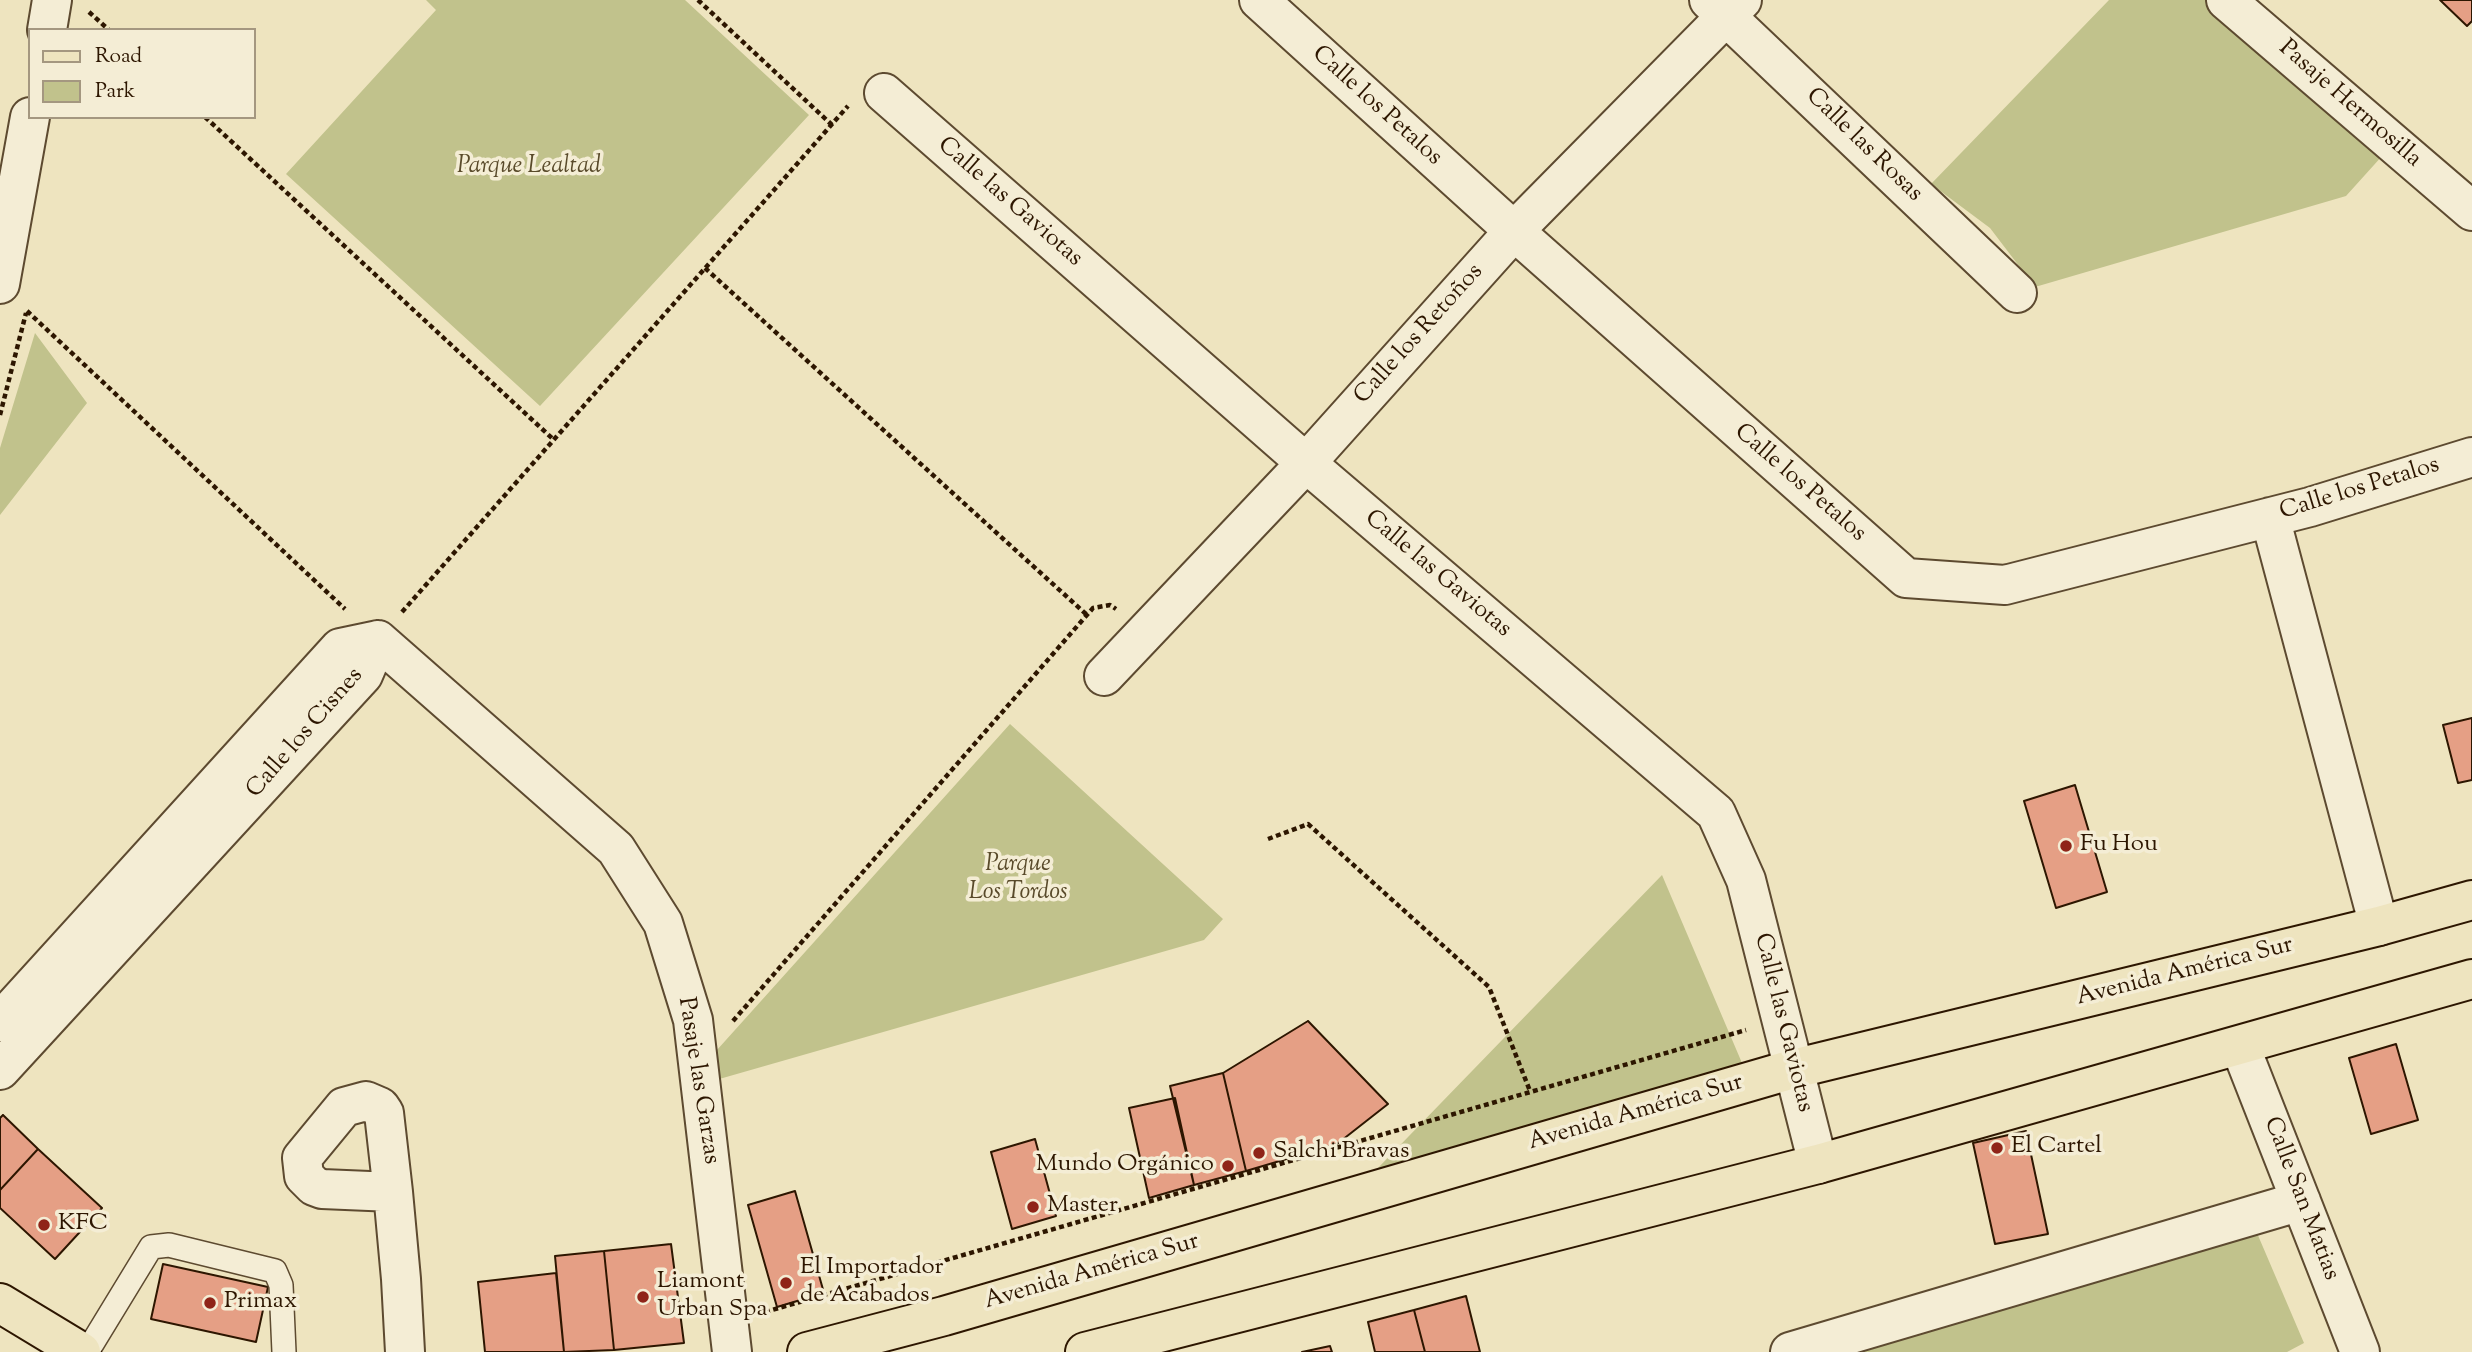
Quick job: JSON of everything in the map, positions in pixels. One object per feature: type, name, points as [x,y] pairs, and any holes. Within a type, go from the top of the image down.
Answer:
[{"type":"main road","name":"Avenida América Sur","points":[[807,1352],[944,1316],[1793,1069],[2379,926],[2472,900]]},
{"type":"main road","points":[[1085,1352],[1818,1164],[2472,979]]},
{"type":"main road","points":[[0,1303],[80,1352]]},
{"type":"street","points":[[47,28],[52,0]]},
{"type":"street","name":"Calle los Petalos","points":[[1259,0],[1514,232],[1906,578],[2005,585],[2270,517],[2472,457]]},
{"type":"street","name":"Pasaje Hermosilla","points":[[2225,0],[2472,211]]},
{"type":"street","name":"Calle los Retoños","points":[[1104,676],[1306,463],[1514,232],[1726,5]]},
{"type":"street","name":"Calle las Rosas","points":[[1726,5],[2017,293]]},
{"type":"street","name":"Calle las Gaviotas","points":[[884,93],[1306,463],[1716,813],[1746,880],[1818,1164]]},
{"type":"street","points":[[9,293],[30,119]]},
{"type":"street","points":[[2270,517],[2379,926]]},
{"type":"street","name":"Calle los Cisnes","points":[[0,1022],[340,648],[378,639]]},
{"type":"street","name":"Calle los Cisnes","points":[[0,1070],[363,675],[378,639]]},
{"type":"street","name":"Pasaje las Garzas","points":[[378,639],[616,849],[663,923],[692,1020],[730,1338]]},
{"type":"street","name":"Calle San Matias","points":[[2240,1046],[2360,1352]]},
{"type":"street","points":[[393,1192],[405,1352]]},
{"type":"street","points":[[1790,1352],[2301,1201]]},
{"type":"lane","points":[[87,1352],[151,1247],[169,1245],[275,1271],[281,1285],[284,1352]]},
{"type":"path","points":[[698,0],[832,125]]},
{"type":"path","points":[[9,293],[378,639],[853,101],[884,93]]},
{"type":"path","points":[[207,119],[554,440]]},
{"type":"path","points":[[705,268],[1087,615]]},
{"type":"path","points":[[697,1061],[1093,608],[1110,605],[1146,631]]},
{"type":"path","points":[[1268,839],[1308,824],[1489,987],[1530,1091]]},
{"type":"path","points":[[730,1338],[1530,1091],[1781,1021]]},
{"type":"green space","name":"Parque Lealtad","points":[[426,0],[685,0],[809,115],[540,406],[286,174],[436,10]]},
{"type":"green space","points":[[2109,0],[2206,0],[2383,155],[2346,196],[2035,287],[1990,228],[1931,184]]},
{"type":"green space","points":[[35,333],[87,403],[0,515],[0,448]]},
{"type":"green space","name":"Parque Los Tordos","points":[[1010,724],[1223,919],[1204,940],[681,1090]]},
{"type":"green space","points":[[1662,875],[1742,1063],[1377,1169]]},
{"type":"green space","points":[[2251,1219],[2304,1343],[2287,1352],[1805,1352]]},
{"type":"building","points":[[2440,0],[2472,0],[2472,21],[2467,26]]},
{"type":"building","points":[[2472,718],[2472,780],[2458,783],[2443,725]]},
{"type":"building","name":"Fu Hou","points":[[2075,785],[2107,892],[2056,908],[2024,801]]},
{"type":"building","points":[[1308,1021],[1388,1104],[1337,1144],[1246,1171],[1223,1073]]},
{"type":"building","points":[[2396,1044],[2418,1120],[2371,1134],[2349,1058]]},
{"type":"building","points":[[1223,1073],[1246,1171],[1194,1185],[1170,1086]]},
{"type":"building","points":[[1175,1098],[1194,1185],[1149,1198],[1129,1108]]},
{"type":"building","points":[[3,1115],[38,1149],[0,1190],[0,1118]]},
{"type":"building","points":[[2026,1131],[2048,1234],[1995,1244],[1973,1143]]},
{"type":"building","points":[[1035,1139],[1056,1216],[1012,1229],[991,1152]]},
{"type":"building","points":[[38,1149],[102,1208],[55,1259],[0,1208],[0,1190]]},
{"type":"building","points":[[795,1191],[824,1293],[777,1307],[748,1205]]},
{"type":"building","name":"Liamont Urban Spa","points":[[671,1244],[684,1343],[614,1350],[604,1251]]},
{"type":"building","points":[[604,1251],[614,1350],[564,1352],[555,1256]]},
{"type":"building","name":"Primax","points":[[163,1264],[268,1287],[256,1342],[151,1319]]},
{"type":"building","points":[[556,1273],[564,1352],[485,1352],[478,1282]]},
{"type":"building","points":[[1466,1296],[1480,1352],[1425,1352],[1414,1310]]},
{"type":"building","points":[[1414,1310],[1425,1352],[1375,1352],[1368,1322]]},
{"type":"building","points":[[1330,1346],[1332,1352],[1302,1352]]},
{"type":"place","name":"Fu Hou","points":[[2066,846]]},
{"type":"place","name":"El Cartel","points":[[1997,1148]]},
{"type":"place","name":"Salchi Bravas","points":[[1259,1153]]},
{"type":"place","name":"Mundo Orgánico","points":[[1228,1166]]},
{"type":"place","name":"Master","points":[[1033,1207]]},
{"type":"place","name":"KFC","points":[[44,1225]]},
{"type":"place","name":"El Importador de Acabados","points":[[786,1283]]},
{"type":"place","name":"Liamont Urban Spa","points":[[643,1297]]},
{"type":"place","name":"Primax","points":[[210,1303]]}]
